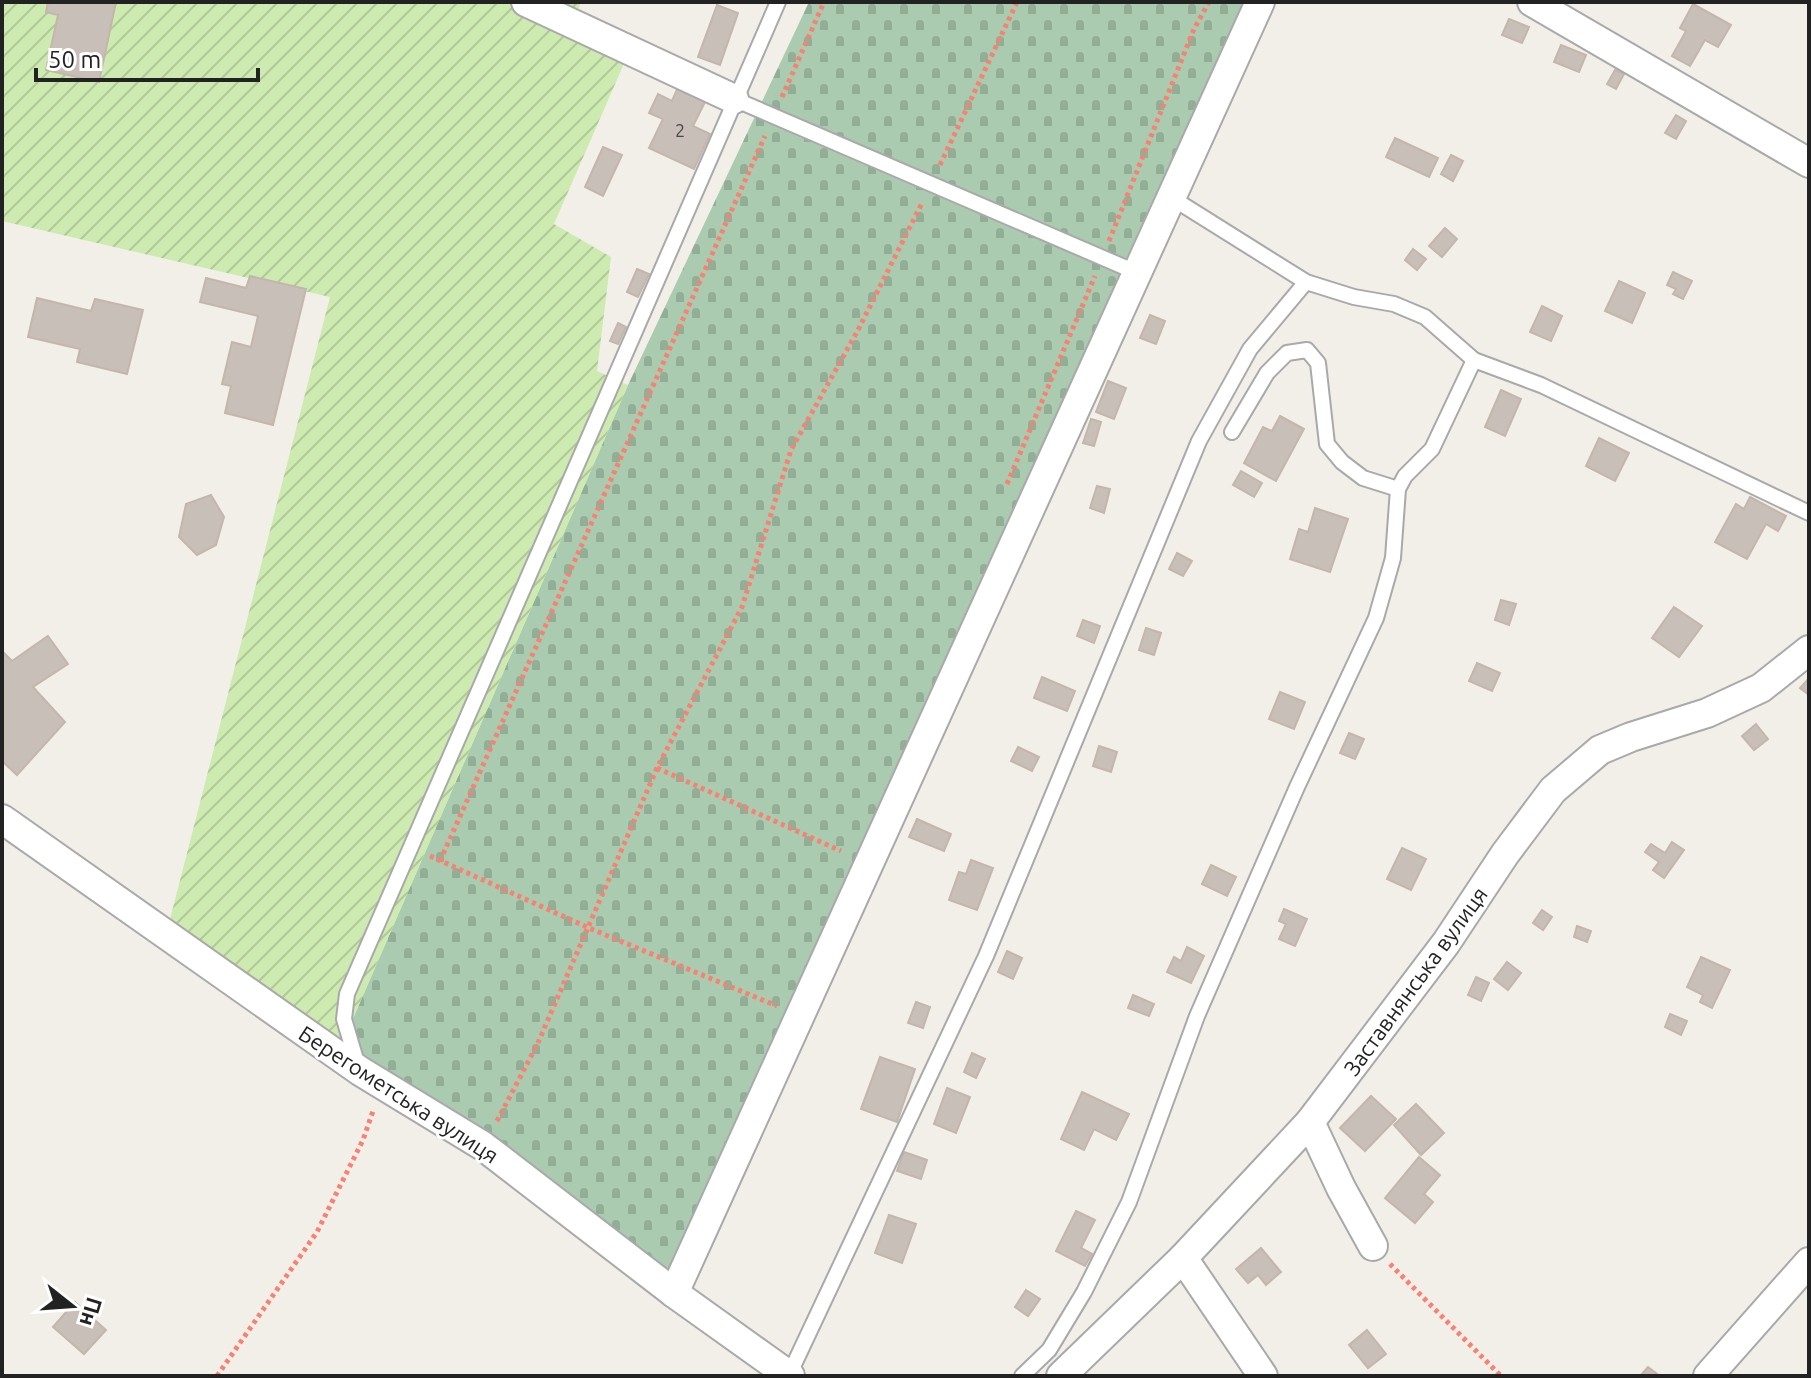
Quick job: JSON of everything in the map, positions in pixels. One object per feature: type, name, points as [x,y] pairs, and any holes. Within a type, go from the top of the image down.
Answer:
[{"type":"street","points":[[526,2],[734,99]]},
{"type":"street","points":[[674,1293],[1260,2]]},
{"type":"street","points":[[1532,2],[1809,163]]},
{"type":"street","name":"Заставнянська вулиця","points":[[1061,1376],[1183,1258],[1310,1122],[1446,943],[1505,854],[1553,790],[1600,750],[1707,713],[1761,688],[1809,650]]},
{"type":"street","name":"Берегометська вулиця","points":[[2,819],[371,1077],[483,1146],[674,1293],[789,1376]]},
{"type":"street","points":[[1310,1122],[1373,1246]]},
{"type":"street","points":[[1183,1258],[1263,1376]]},
{"type":"street","points":[[1708,1376],[1809,1262]]},
{"type":"lane","points":[[371,1077],[349,1045],[344,1019],[347,994],[778,2]]},
{"type":"lane","points":[[734,99],[1138,273]]},
{"type":"lane","points":[[1172,198],[1306,282],[1354,297],[1394,304],[1425,317],[1474,360],[1555,392],[1809,513]]},
{"type":"lane","points":[[789,1376],[986,956],[1199,441],[1250,349],[1306,282]]},
{"type":"lane","points":[[1232,432],[1267,373],[1287,353],[1307,350],[1318,363],[1327,444],[1342,462],[1363,478],[1398,489]]},
{"type":"lane","points":[[1022,1376],[1049,1350],[1084,1292],[1129,1202],[1197,1016],[1297,787],[1376,618],[1393,558],[1398,489],[1405,476],[1432,449],[1474,360]]},
{"type":"path","points":[[440,861],[824,2]]},
{"type":"path","points":[[483,1146],[537,1045],[657,768],[742,607],[791,450],[858,330],[932,183],[1017,2]]},
{"type":"path","points":[[657,768],[841,851]]},
{"type":"path","points":[[412,845],[440,861],[589,928],[778,1006]]},
{"type":"path","points":[[217,1376],[317,1232],[363,1140],[371,1077]]},
{"type":"path","points":[[1373,1246],[1501,1376]]},
{"type":"green space","points":[[2,2],[581,2],[576,15],[633,43],[554,224],[611,257],[597,371],[628,385],[338,1053],[168,927],[330,297],[2,221]]},
{"type":"green space","points":[[809,2],[1244,2],[1123,266],[671,1288],[338,1053],[628,385]]},
{"type":"building","points":[[48,2],[116,2],[99,82],[46,70],[58,15],[46,12]]},
{"type":"building","points":[[1693,4],[1731,25],[1718,47],[1705,40],[1690,66],[1672,56],[1686,31],[1680,28]]},
{"type":"building","points":[[717,5],[738,13],[720,65],[698,57]]},
{"type":"building","points":[[1509,19],[1529,27],[1522,43],[1502,35]]},
{"type":"building","points":[[1561,45],[1586,55],[1579,72],[1554,62]]},
{"type":"building","points":[[1615,70],[1624,74],[1616,89],[1607,84]]},
{"type":"building","points":[[678,87],[706,100],[693,126],[710,134],[694,169],[649,148],[663,119],[649,113],[658,94],[672,101]]},
{"type":"building","points":[[1676,115],[1686,121],[1676,139],[1665,133]]},
{"type":"building","points":[[1395,138],[1438,158],[1429,177],[1386,157]]},
{"type":"building","points":[[603,147],[622,155],[603,196],[585,187]]},
{"type":"building","points":[[1451,155],[1463,161],[1453,181],[1441,174]]},
{"type":"building","points":[[1445,228],[1457,239],[1442,257],[1429,246]]},
{"type":"building","points":[[1413,249],[1426,259],[1417,270],[1405,260]]},
{"type":"building","points":[[637,269],[649,274],[638,297],[627,292]]},
{"type":"building","points":[[1673,272],[1692,281],[1683,299],[1673,294],[1676,289],[1667,285]]},
{"type":"building","points":[[250,276],[306,289],[273,425],[225,413],[231,386],[222,384],[232,342],[251,347],[258,316],[200,302],[206,278],[246,288]]},
{"type":"building","points":[[1619,281],[1645,293],[1632,323],[1605,311]]},
{"type":"building","points":[[37,298],[91,311],[95,299],[143,310],[127,374],[77,362],[80,349],[28,337]]},
{"type":"building","points":[[1542,306],[1562,316],[1551,341],[1530,332]]},
{"type":"building","points":[[1150,315],[1165,321],[1156,344],[1140,338]]},
{"type":"building","points":[[618,323],[626,327],[618,344],[610,341]]},
{"type":"building","points":[[1108,381],[1126,388],[1114,419],[1096,412]]},
{"type":"building","points":[[1501,390],[1521,399],[1505,436],[1485,427]]},
{"type":"building","points":[[1280,416],[1304,429],[1276,481],[1244,463],[1263,427],[1272,431]]},
{"type":"building","points":[[1091,419],[1101,422],[1094,446],[1083,443]]},
{"type":"building","points":[[1599,438],[1629,453],[1615,481],[1586,466]]},
{"type":"building","points":[[1241,471],[1262,483],[1254,497],[1233,485]]},
{"type":"building","points":[[1097,486],[1110,489],[1104,513],[1090,508]]},
{"type":"building","points":[[211,495],[224,517],[216,545],[197,555],[179,537],[186,504]]},
{"type":"building","points":[[1750,497],[1786,516],[1778,531],[1766,524],[1747,559],[1715,542],[1736,504],[1744,509]]},
{"type":"building","points":[[1315,508],[1348,519],[1330,572],[1290,559],[1299,529],[1308,532]]},
{"type":"building","points":[[1177,553],[1192,561],[1183,576],[1169,569]]},
{"type":"building","points":[[1501,600],[1516,604],[1509,625],[1495,620]]},
{"type":"building","points":[[1674,607],[1702,626],[1679,657],[1652,638]]},
{"type":"building","points":[[1083,620],[1100,626],[1094,643],[1077,636]]},
{"type":"building","points":[[1146,628],[1161,633],[1154,655],[1139,650]]},
{"type":"building","points":[[48,636],[68,664],[33,687],[65,722],[17,775],[2,761],[2,651],[12,661]]},
{"type":"building","points":[[1477,663],[1500,673],[1492,691],[1469,681]]},
{"type":"building","points":[[1042,677],[1075,691],[1067,711],[1034,698]]},
{"type":"building","points":[[1809,678],[1809,695],[1800,688]]},
{"type":"building","points":[[1280,692],[1305,702],[1294,729],[1269,719]]},
{"type":"building","points":[[1756,724],[1768,739],[1754,750],[1742,736]]},
{"type":"building","points":[[1349,733],[1364,739],[1355,759],[1340,753]]},
{"type":"building","points":[[1099,746],[1117,752],[1111,772],[1093,766]]},
{"type":"building","points":[[1018,747],[1039,757],[1032,771],[1011,761]]},
{"type":"building","points":[[917,819],[951,834],[944,851],[909,837]]},
{"type":"building","points":[[1672,842],[1684,850],[1664,878],[1653,870],[1659,862],[1645,852],[1651,844],[1665,853]]},
{"type":"building","points":[[1402,848],[1426,859],[1411,890],[1387,879]]},
{"type":"building","points":[[971,860],[993,868],[977,910],[949,900],[959,872],[966,874]]},
{"type":"building","points":[[1211,865],[1236,877],[1227,896],[1202,884]]},
{"type":"building","points":[[1284,909],[1307,919],[1295,946],[1279,939],[1286,924],[1279,921]]},
{"type":"building","points":[[1542,910],[1552,917],[1543,930],[1533,923]]},
{"type":"building","points":[[1577,926],[1591,931],[1587,942],[1574,937]]},
{"type":"building","points":[[1187,947],[1204,956],[1191,983],[1167,972],[1174,957],[1181,961]]},
{"type":"building","points":[[1007,951],[1022,958],[1013,979],[998,972]]},
{"type":"building","points":[[1701,957],[1730,970],[1712,1008],[1700,1002],[1703,995],[1687,987]]},
{"type":"building","points":[[1507,962],[1521,973],[1508,990],[1494,979]]},
{"type":"building","points":[[1476,977],[1489,983],[1481,1001],[1468,995]]},
{"type":"building","points":[[1133,995],[1154,1004],[1149,1016],[1128,1008]]},
{"type":"building","points":[[916,1002],[930,1007],[923,1028],[908,1023]]},
{"type":"building","points":[[1670,1014],[1687,1021],[1681,1035],[1665,1027]]},
{"type":"building","points":[[972,1053],[985,1059],[976,1078],[964,1072]]},
{"type":"building","points":[[880,1057],[915,1069],[897,1122],[861,1109]]},
{"type":"building","points":[[947,1088],[970,1097],[956,1133],[934,1124]]},
{"type":"building","points":[[1082,1092],[1129,1114],[1116,1140],[1094,1129],[1084,1150],[1061,1139]]},
{"type":"building","points":[[1371,1096],[1396,1119],[1365,1151],[1340,1128]]},
{"type":"building","points":[[1416,1104],[1444,1133],[1421,1155],[1394,1125]]},
{"type":"building","points":[[904,1152],[927,1160],[921,1179],[897,1171]]},
{"type":"building","points":[[1419,1157],[1440,1175],[1424,1194],[1433,1202],[1415,1223],[1385,1198]]},
{"type":"building","points":[[1076,1211],[1095,1220],[1081,1248],[1092,1254],[1085,1266],[1056,1251]]},
{"type":"building","points":[[889,1215],[916,1224],[902,1263],[875,1253]]},
{"type":"building","points":[[1261,1248],[1281,1272],[1266,1285],[1258,1275],[1248,1283],[1236,1269]]},
{"type":"building","points":[[1026,1290],[1040,1299],[1028,1316],[1015,1307]]},
{"type":"building","points":[[75,1302],[106,1330],[84,1354],[53,1327]]},
{"type":"building","points":[[1367,1330],[1386,1354],[1368,1368],[1349,1345]]},
{"type":"building","points":[[1648,1367],[1660,1376],[1640,1376]]}]
